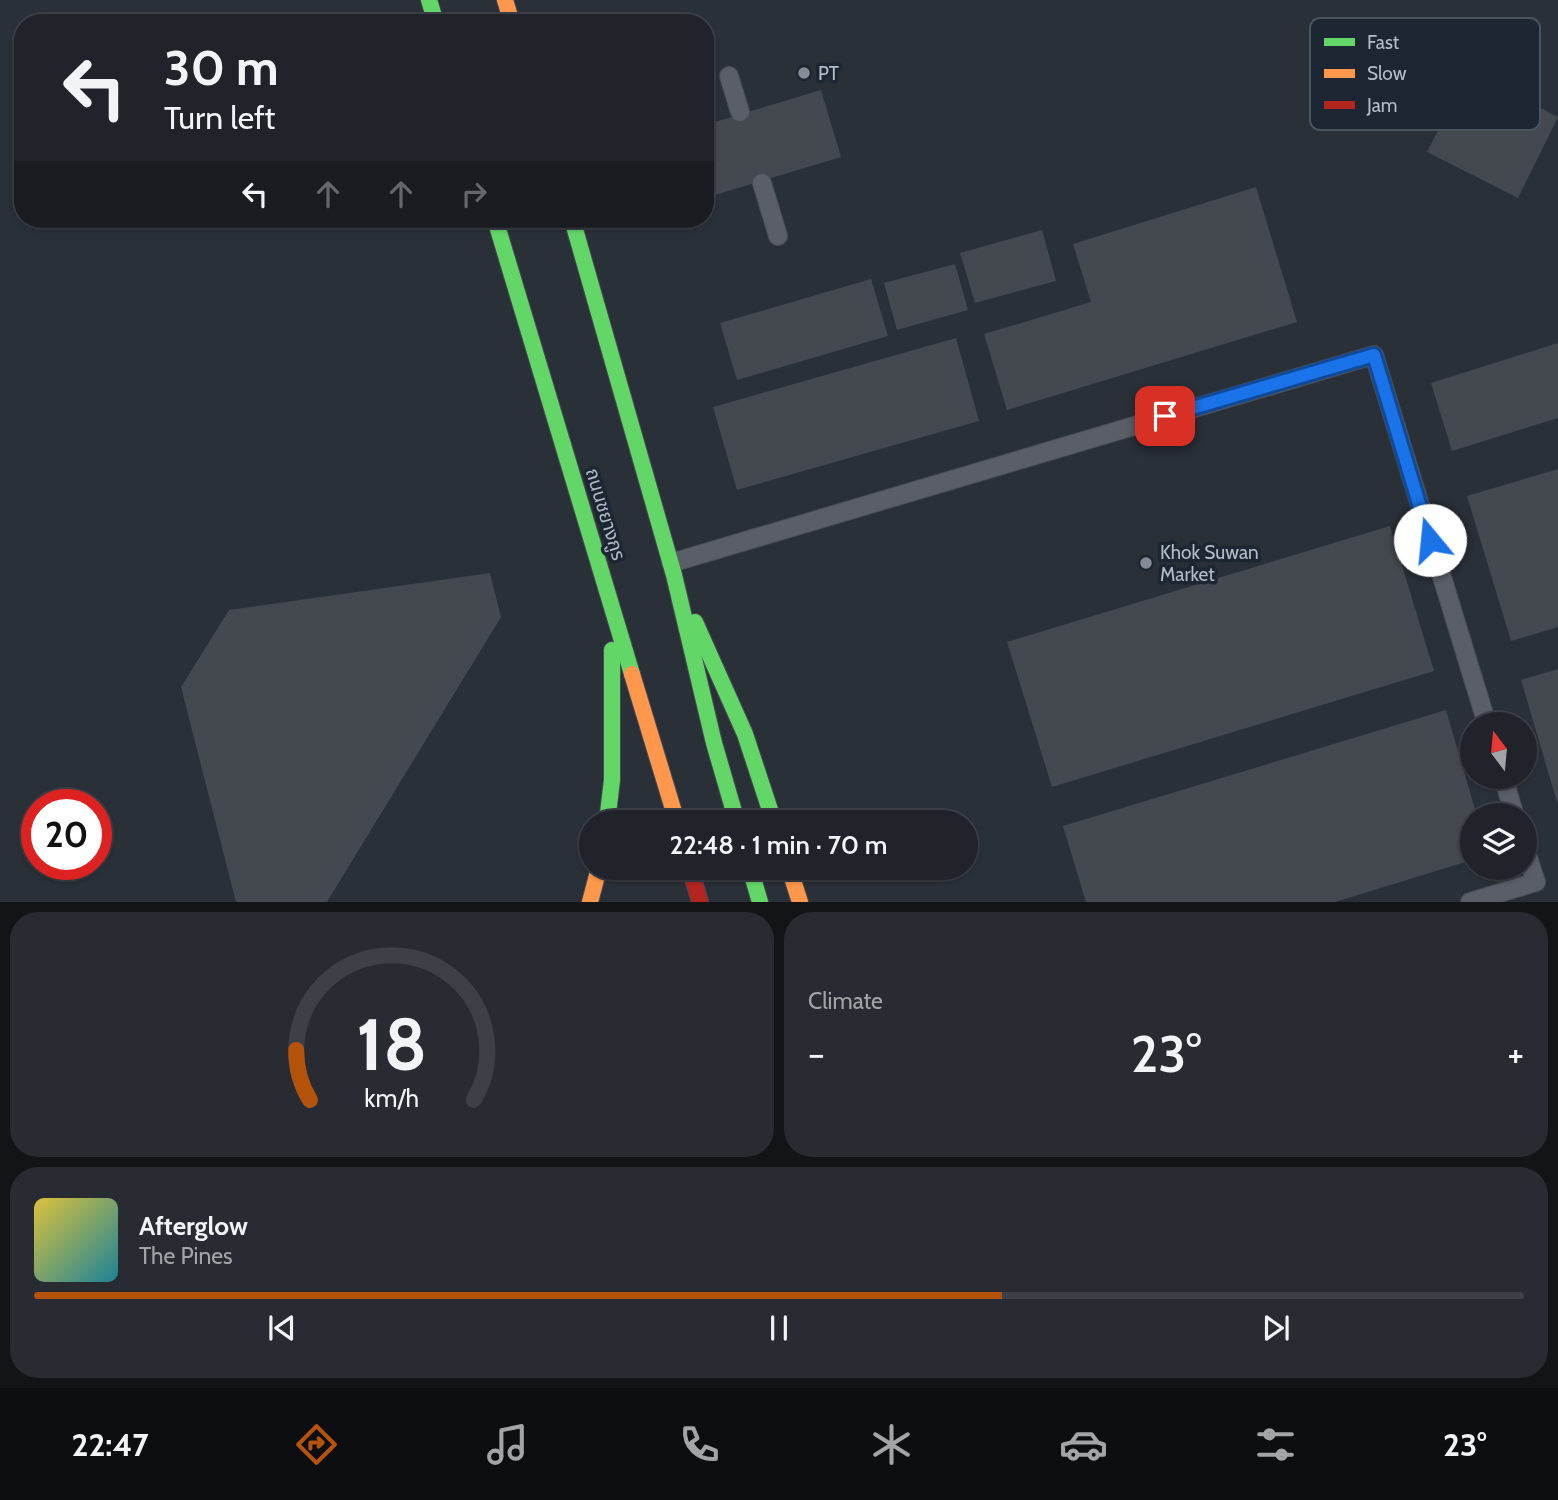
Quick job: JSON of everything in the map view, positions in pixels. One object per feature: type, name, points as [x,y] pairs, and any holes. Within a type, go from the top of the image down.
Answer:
[{"type":"main road","name":"ถนนชยางกูร","points":[[498,228],[673,810]]},
{"type":"main road","points":[[575,228],[672,569],[714,743],[734,810]]},
{"type":"main road","points":[[672,569],[745,734],[770,810]]},
{"type":"main road","points":[[608,810],[612,780],[612,606]]},
{"type":"main road","points":[[590,901],[596,880]]},
{"type":"main road","points":[[694,880],[700,901]]},
{"type":"main road","points":[[754,880],[760,901]]},
{"type":"main road","points":[[793,880],[800,901]]},
{"type":"lane","points":[[729,76],[740,112]]},
{"type":"lane","points":[[762,183],[778,236]]},
{"type":"lane","points":[[672,569],[1374,355],[1483,712]]},
{"type":"lane","points":[[1470,901],[1536,882],[1535,880]]},
{"type":"building","points":[[821,90],[841,157],[714,195],[714,122]]},
{"type":"building","points":[[1540,108],[1558,117],[1518,198],[1427,152],[1438,130],[1540,130]]},
{"type":"building","points":[[1256,187],[1297,322],[1007,410],[984,334],[1091,302],[1073,244]]},
{"type":"building","points":[[1042,230],[1056,281],[975,303],[960,253]]},
{"type":"building","points":[[955,264],[968,310],[897,330],[884,283]]},
{"type":"building","points":[[871,279],[888,336],[737,380],[720,323]]},
{"type":"building","points":[[956,338],[979,421],[737,490],[713,407]]},
{"type":"building","points":[[1558,343],[1558,418],[1452,451],[1431,383]]},
{"type":"building","points":[[1558,469],[1558,627],[1511,641],[1467,496]]},
{"type":"building","points":[[1390,526],[1434,671],[1052,787],[1007,642]]},
{"type":"building","points":[[490,573],[501,617],[327,902],[236,902],[181,687],[229,610]]},
{"type":"building","points":[[1558,669],[1558,802],[1537,734],[1537,712],[1530,712],[1521,680]]},
{"type":"building","points":[[1446,710],[1460,758],[1460,789],[1469,789],[1473,803],[1460,803],[1460,864],[1335,902],[1086,902],[1063,826]]},
{"type":"traffic: fast","points":[[429,0],[433,14]]},
{"type":"traffic: fast","points":[[498,228],[632,674]]},
{"type":"traffic: fast","points":[[575,228],[674,575],[714,743],[734,810]]},
{"type":"traffic: fast","points":[[695,622],[745,734],[770,810]]},
{"type":"traffic: fast","points":[[608,810],[612,780],[612,650]]},
{"type":"traffic: fast","points":[[754,880],[760,902]]},
{"type":"traffic: slow","points":[[505,0],[509,14]]},
{"type":"traffic: slow","points":[[632,674],[673,810]]},
{"type":"traffic: slow","points":[[590,902],[596,880]]},
{"type":"traffic: slow","points":[[793,880],[800,902]]},
{"type":"traffic: jam","points":[[694,880],[700,902]]},
{"type":"place","name":"PT","points":[[804,73]]},
{"type":"place","name":"Khok Suwan Market","points":[[1146,563]]},
{"type":"route","points":[[1165,416],[1374,355],[1430,540]]}]
